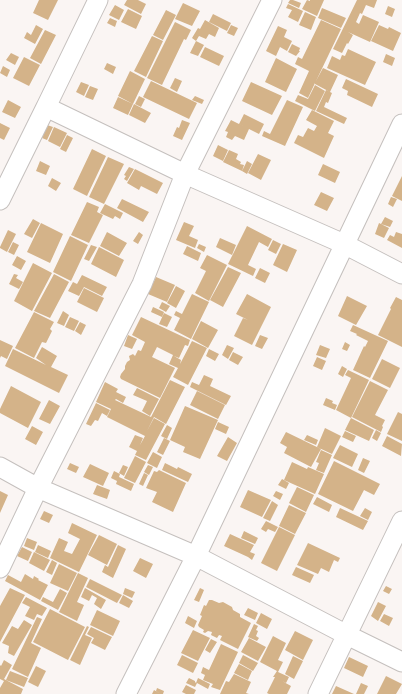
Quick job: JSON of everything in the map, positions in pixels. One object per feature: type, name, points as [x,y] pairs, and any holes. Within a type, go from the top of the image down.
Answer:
[{"type":"street","points":[[0,200],[98,0]]},
{"type":"street","points":[[0,568],[38,488],[142,284],[185,174],[272,0]]},
{"type":"street","points":[[46,106],[185,174],[344,244],[402,274]]},
{"type":"street","points":[[126,694],[196,556],[402,124]]},
{"type":"street","points":[[0,467],[38,488],[196,556],[402,662]]},
{"type":"street","points":[[318,694],[402,521]]},
{"type":"building","points":[[39,0],[58,0],[48,20],[33,13]]},
{"type":"building","points":[[127,0],[138,0],[146,4],[141,14],[124,5]]},
{"type":"building","points":[[290,0],[301,3],[299,8],[288,3]]},
{"type":"building","points":[[307,0],[324,0],[317,16],[302,9]]},
{"type":"building","points":[[357,0],[377,0],[374,8],[366,5],[356,22],[359,24],[363,15],[379,22],[370,42],[348,32],[353,35],[342,53],[333,49]]},
{"type":"building","points":[[183,3],[200,11],[192,26],[175,19]]},
{"type":"building","points":[[288,4],[303,11],[298,22],[288,17],[292,10],[286,8]]},
{"type":"building","points":[[115,5],[124,10],[119,20],[109,15]]},
{"type":"building","points":[[388,6],[395,9],[392,17],[385,14]]},
{"type":"building","points":[[322,8],[346,18],[341,28],[318,18]]},
{"type":"building","points":[[128,9],[142,16],[136,29],[121,22]]},
{"type":"building","points":[[166,10],[176,15],[163,40],[153,35]]},
{"type":"building","points":[[305,12],[316,17],[311,30],[299,25]]},
{"type":"building","points":[[213,14],[231,23],[227,31],[209,22]]},
{"type":"building","points":[[110,18],[117,21],[115,27],[107,23]]},
{"type":"building","points":[[205,20],[219,28],[215,37],[209,34],[206,39],[199,36],[196,41],[192,38],[198,28],[200,29]]},
{"type":"building","points":[[321,20],[341,29],[316,81],[323,68],[338,75],[330,92],[315,83],[308,98],[299,93],[309,71],[295,64],[298,57],[302,59]]},
{"type":"building","points":[[175,22],[191,30],[186,40],[184,39],[162,85],[147,78]]},
{"type":"building","points":[[36,25],[43,29],[35,44],[24,38],[27,32],[31,35]]},
{"type":"building","points":[[231,25],[238,28],[234,36],[227,33]]},
{"type":"building","points":[[379,25],[388,29],[389,27],[401,33],[393,51],[371,41]]},
{"type":"building","points":[[278,26],[287,30],[284,37],[292,41],[287,51],[280,47],[276,56],[266,51]]},
{"type":"building","points":[[45,30],[56,35],[41,64],[30,58]]},
{"type":"building","points":[[152,36],[163,41],[146,77],[134,71]]},
{"type":"building","points":[[196,41],[204,45],[198,56],[190,53]]},
{"type":"building","points":[[292,44],[300,48],[300,51],[296,56],[288,52]]},
{"type":"building","points":[[205,47],[224,56],[219,66],[200,57]]},
{"type":"building","points":[[348,49],[376,62],[365,85],[327,68],[332,56],[340,60],[342,55],[345,56]]},
{"type":"building","points":[[11,53],[19,57],[15,65],[6,60]]},
{"type":"building","points":[[386,54],[395,58],[392,66],[383,62]]},
{"type":"building","points":[[24,57],[40,65],[29,86],[13,78]]},
{"type":"building","points":[[276,58],[297,69],[286,92],[265,82]]},
{"type":"building","points":[[107,63],[116,67],[113,74],[104,69]]},
{"type":"building","points":[[3,66],[10,70],[7,77],[0,73]]},
{"type":"building","points":[[130,71],[145,79],[133,104],[118,96]]},
{"type":"building","points":[[175,78],[182,81],[177,92],[170,88]]},
{"type":"building","points":[[346,79],[378,94],[372,107],[347,95],[348,91],[342,88]]},
{"type":"building","points":[[151,81],[197,103],[189,119],[143,97]]},
{"type":"building","points":[[81,82],[89,85],[84,96],[76,92]]},
{"type":"building","points":[[251,82],[282,96],[272,115],[242,101]]},
{"type":"building","points":[[315,85],[325,91],[315,111],[295,101],[298,95],[308,99]]},
{"type":"building","points":[[90,86],[98,89],[93,100],[85,97]]},
{"type":"building","points":[[326,90],[332,93],[328,103],[326,102],[324,107],[347,118],[344,124],[316,111]]},
{"type":"building","points":[[139,96],[145,99],[141,107],[135,104]]},
{"type":"building","points":[[195,96],[204,100],[202,104],[192,100]]},
{"type":"building","points":[[118,97],[133,104],[128,115],[113,108]]},
{"type":"building","points":[[8,100],[21,107],[15,118],[2,112]]},
{"type":"building","points":[[287,100],[303,107],[285,146],[262,136],[264,131],[270,134]]},
{"type":"building","points":[[134,104],[151,113],[145,123],[129,115]]},
{"type":"building","points":[[312,110],[334,121],[328,133],[334,136],[324,158],[294,143],[298,135],[303,137],[308,128],[314,131],[317,126],[306,120]]},
{"type":"building","points":[[244,114],[264,124],[259,134],[249,129],[244,140],[235,136],[232,140],[226,137],[228,132],[225,131],[231,120],[239,124]]},
{"type":"building","points":[[182,120],[190,123],[182,140],[173,136],[177,127],[179,128]]},
{"type":"building","points":[[0,123],[10,128],[4,140],[0,138]]},
{"type":"building","points":[[47,125],[53,127],[47,140],[42,138]]},
{"type":"building","points":[[54,127],[67,133],[60,147],[48,141]]},
{"type":"building","points":[[67,135],[73,138],[66,152],[60,149]]},
{"type":"building","points":[[218,145],[228,150],[223,161],[213,156]]},
{"type":"building","points":[[92,149],[106,156],[87,196],[73,189]]},
{"type":"building","points":[[229,150],[238,154],[236,159],[241,162],[240,164],[244,165],[242,171],[223,162]]},
{"type":"building","points":[[258,154],[271,160],[261,180],[248,173]]},
{"type":"building","points":[[108,157],[124,164],[104,204],[89,197]]},
{"type":"building","points":[[40,161],[50,166],[46,175],[36,171]]},
{"type":"building","points":[[247,161],[252,164],[247,174],[242,171]]},
{"type":"building","points":[[323,164],[340,172],[335,183],[318,175]]},
{"type":"building","points":[[129,167],[134,169],[127,181],[124,179],[126,176],[124,175]]},
{"type":"building","points":[[135,169],[163,183],[157,194],[141,186],[139,190],[127,183]]},
{"type":"building","points":[[402,176],[402,201],[392,196]]},
{"type":"building","points":[[52,178],[61,183],[56,191],[48,186]]},
{"type":"building","points":[[321,192],[334,198],[327,211],[314,205]]},
{"type":"building","points":[[391,197],[397,199],[393,207],[388,204]]},
{"type":"building","points":[[122,199],[149,212],[143,222],[117,208]]},
{"type":"building","points":[[87,202],[99,207],[97,212],[103,215],[89,243],[71,235]]},
{"type":"building","points":[[105,204],[123,213],[120,219],[115,216],[113,219],[100,213]]},
{"type":"building","points":[[385,217],[393,221],[390,227],[381,224]]},
{"type":"building","points":[[33,219],[40,223],[32,238],[24,234]]},
{"type":"building","points":[[184,222],[194,226],[189,236],[198,240],[195,248],[176,240]]},
{"type":"building","points":[[41,223],[63,234],[50,263],[27,252]]},
{"type":"building","points":[[379,223],[389,228],[384,238],[375,234]]},
{"type":"building","points":[[247,226],[272,239],[268,247],[259,242],[248,265],[256,269],[253,276],[228,264]]},
{"type":"building","points":[[8,230],[16,234],[7,252],[0,247]]},
{"type":"building","points":[[107,232],[127,243],[119,256],[100,246]]},
{"type":"building","points":[[139,232],[143,235],[138,244],[133,241]]},
{"type":"building","points":[[396,232],[402,234],[402,248],[387,240],[390,235],[394,237]]},
{"type":"building","points":[[70,236],[88,245],[71,281],[53,272]]},
{"type":"building","points":[[220,238],[236,245],[232,255],[216,247]]},
{"type":"building","points":[[273,240],[281,244],[276,254],[268,250]]},
{"type":"building","points":[[13,242],[19,245],[14,255],[8,252]]},
{"type":"building","points":[[199,244],[206,247],[204,252],[197,248]]},
{"type":"building","points":[[283,244],[297,250],[287,272],[273,265]]},
{"type":"building","points":[[91,245],[97,247],[89,261],[84,259]]},
{"type":"building","points":[[187,246],[201,253],[198,261],[183,254]]},
{"type":"building","points":[[99,247],[124,260],[116,277],[91,264]]},
{"type":"building","points":[[207,255],[227,265],[209,301],[195,293],[206,271],[200,268]]},
{"type":"building","points":[[17,256],[26,261],[21,270],[12,265]]},
{"type":"building","points":[[33,263],[52,273],[32,311],[14,301]]},
{"type":"building","points":[[228,267],[241,273],[223,307],[210,300]]},
{"type":"building","points":[[260,268],[270,273],[265,283],[255,278]]},
{"type":"building","points":[[14,274],[18,275],[16,278],[23,282],[19,289],[9,284]]},
{"type":"building","points":[[54,274],[69,282],[50,318],[34,311]]},
{"type":"building","points":[[82,275],[107,287],[102,296],[84,287],[79,296],[68,291],[73,282],[77,284]]},
{"type":"building","points":[[156,277],[175,285],[167,302],[148,294]]},
{"type":"building","points":[[176,286],[185,291],[176,308],[167,303]]},
{"type":"building","points":[[84,288],[104,298],[97,312],[77,302]]},
{"type":"building","points":[[192,294],[209,302],[191,339],[174,330],[180,318],[174,315],[176,311],[182,314]]},
{"type":"building","points":[[247,294],[271,307],[252,345],[234,336],[243,318],[248,320],[236,314]]},
{"type":"building","points":[[347,296],[367,306],[356,325],[338,316]]},
{"type":"building","points":[[396,297],[402,300],[402,347],[378,335]]},
{"type":"building","points":[[162,302],[170,306],[166,312],[159,308]]},
{"type":"building","points":[[153,307],[164,312],[162,317],[151,312]]},
{"type":"building","points":[[63,311],[69,315],[64,326],[57,323]]},
{"type":"building","points":[[34,312],[54,322],[50,329],[52,331],[46,343],[42,342],[34,358],[15,348]]},
{"type":"building","points":[[164,313],[172,317],[167,327],[159,324]]},
{"type":"building","points":[[70,317],[79,321],[74,331],[65,327]]},
{"type":"building","points":[[141,317],[190,340],[188,346],[185,345],[179,358],[174,356],[181,360],[180,364],[192,341],[207,348],[188,385],[173,377],[178,368],[169,364],[173,355],[157,347],[152,357],[175,368],[160,398],[121,379],[120,377],[127,362],[130,360],[129,356],[133,354],[135,356],[138,350],[141,351],[145,342],[132,335]]},
{"type":"building","points":[[201,321],[218,330],[208,348],[192,339]]},
{"type":"building","points":[[80,322],[86,325],[81,335],[75,331]]},
{"type":"building","points":[[353,325],[388,341],[370,378],[353,370],[364,346],[365,347],[368,341],[350,331]]},
{"type":"building","points":[[128,335],[137,339],[132,349],[124,346]]},
{"type":"building","points":[[260,335],[268,338],[262,349],[255,346]]},
{"type":"building","points":[[0,340],[13,346],[7,359],[1,356],[0,358]]},
{"type":"building","points":[[345,342],[350,345],[347,351],[342,349]]},
{"type":"building","points":[[227,345],[234,348],[228,359],[222,355]]},
{"type":"building","points":[[320,345],[330,349],[326,358],[316,355]]},
{"type":"building","points":[[42,347],[57,356],[51,367],[68,375],[59,393],[5,366],[13,349],[46,365],[36,358]]},
{"type":"building","points":[[209,349],[219,354],[215,361],[206,356]]},
{"type":"building","points":[[233,352],[243,357],[238,365],[229,360]]},
{"type":"building","points":[[317,357],[326,361],[322,370],[313,366]]},
{"type":"building","points":[[382,359],[400,368],[390,388],[372,379]]},
{"type":"building","points":[[342,366],[347,369],[343,377],[338,374]]},
{"type":"building","points":[[348,370],[369,380],[351,418],[336,410],[351,378],[345,375]]},
{"type":"building","points":[[204,375],[213,379],[210,386],[231,396],[226,405],[190,387],[192,382],[199,385]]},
{"type":"building","points":[[170,380],[185,387],[166,424],[154,417],[147,431],[154,418],[165,424],[146,460],[135,455],[137,451],[129,447],[135,435],[143,438],[140,445],[145,436],[107,417],[111,409],[96,402],[105,382],[118,389],[116,392],[126,397],[123,403],[116,399],[115,400],[151,417]]},
{"type":"building","points":[[370,381],[388,390],[375,415],[385,420],[381,432],[352,417]]},
{"type":"building","points":[[11,386],[41,402],[28,428],[0,413],[0,409]]},
{"type":"building","points":[[137,388],[159,399],[150,416],[142,411],[147,401],[133,395]]},
{"type":"building","points":[[197,391],[225,405],[218,419],[190,405]]},
{"type":"building","points":[[326,398],[333,401],[332,403],[337,405],[335,410],[323,405]]},
{"type":"building","points":[[49,400],[60,406],[50,424],[39,419]]},
{"type":"building","points":[[96,403],[110,410],[107,416],[102,413],[98,421],[95,420],[91,426],[86,424]]},
{"type":"building","points":[[185,406],[218,420],[200,459],[183,452],[185,447],[170,440]]},
{"type":"building","points":[[398,412],[402,414],[402,441],[387,434]]},
{"type":"building","points":[[351,418],[374,430],[369,441],[345,430]]},
{"type":"building","points":[[218,422],[229,427],[226,434],[215,429]]},
{"type":"building","points":[[167,425],[172,428],[167,439],[161,436]]},
{"type":"building","points":[[32,426],[43,432],[36,445],[25,439]]},
{"type":"building","points":[[325,428],[341,436],[332,454],[317,447]]},
{"type":"building","points":[[376,430],[381,433],[377,441],[372,438]]},
{"type":"building","points":[[345,431],[356,436],[353,442],[342,437]]},
{"type":"building","points":[[286,432],[321,449],[311,467],[284,453],[287,447],[280,443]]},
{"type":"building","points":[[307,435],[318,440],[316,445],[304,440]]},
{"type":"building","points":[[387,436],[402,444],[401,456],[382,446]]},
{"type":"building","points":[[228,437],[237,443],[227,461],[217,456]]},
{"type":"building","points":[[164,438],[170,441],[163,455],[157,452]]},
{"type":"building","points":[[340,445],[358,454],[352,467],[333,458]]},
{"type":"building","points":[[321,450],[332,455],[324,473],[316,470],[319,463],[316,462]]},
{"type":"building","points":[[153,452],[162,457],[157,468],[147,463]]},
{"type":"building","points":[[135,456],[146,462],[135,483],[124,478]]},
{"type":"building","points":[[363,458],[370,461],[364,473],[358,470]]},
{"type":"building","points":[[334,461],[380,484],[374,495],[364,490],[353,511],[318,494]]},
{"type":"building","points":[[292,462],[307,469],[308,467],[324,474],[315,494],[284,480]]},
{"type":"building","points":[[70,463],[79,467],[76,473],[67,469]]},
{"type":"building","points":[[165,463],[177,469],[178,467],[192,474],[188,482],[162,470]]},
{"type":"building","points":[[90,464],[109,473],[103,486],[83,477]]},
{"type":"building","points":[[123,465],[128,467],[124,476],[119,473]]},
{"type":"building","points":[[148,465],[153,467],[149,475],[144,472]]},
{"type":"building","points":[[159,470],[186,483],[173,512],[152,502],[157,492],[146,488],[154,471],[157,472]]},
{"type":"building","points":[[114,471],[120,474],[119,477],[134,484],[131,491],[116,484],[117,481],[111,478]]},
{"type":"building","points":[[144,473],[148,475],[143,486],[139,484]]},
{"type":"building","points":[[282,479],[289,483],[286,489],[278,485]]},
{"type":"building","points":[[97,485],[110,490],[107,499],[93,494]]},
{"type":"building","points":[[297,487],[314,495],[306,512],[289,503]]},
{"type":"building","points":[[248,490],[271,500],[262,517],[240,507]]},
{"type":"building","points":[[0,491],[8,495],[0,513]]},
{"type":"building","points":[[276,491],[283,494],[280,500],[273,496]]},
{"type":"building","points":[[317,497],[332,505],[329,512],[313,504]]},
{"type":"building","points":[[272,501],[278,505],[270,521],[263,518]]},
{"type":"building","points":[[289,505],[306,513],[295,534],[279,526]]},
{"type":"building","points":[[340,508],[368,521],[363,530],[336,517]]},
{"type":"building","points":[[365,508],[372,512],[368,520],[360,516]]},
{"type":"building","points":[[44,511],[53,515],[49,523],[40,519]]},
{"type":"building","points":[[266,521],[278,527],[275,532],[268,529],[266,532],[261,529]]},
{"type":"building","points":[[72,523],[97,535],[79,572],[50,558],[59,538],[68,542],[64,551],[72,554],[80,539],[68,533]]},
{"type":"building","points":[[279,527],[295,535],[277,571],[261,563]]},
{"type":"building","points":[[244,531],[258,538],[255,544],[241,538]]},
{"type":"building","points":[[230,534],[254,545],[250,552],[255,554],[252,560],[224,546]]},
{"type":"building","points":[[99,535],[117,544],[107,565],[88,555]]},
{"type":"building","points":[[27,538],[37,542],[34,550],[24,546]]},
{"type":"building","points":[[308,543],[340,558],[338,562],[334,560],[329,572],[321,568],[318,574],[297,565]]},
{"type":"building","points":[[38,545],[51,551],[48,558],[35,552]]},
{"type":"building","points":[[118,545],[126,549],[113,578],[102,572],[105,565],[108,567]]},
{"type":"building","points":[[22,547],[32,552],[28,561],[17,556]]},
{"type":"building","points":[[34,552],[50,560],[44,571],[29,563]]},
{"type":"building","points":[[140,558],[153,564],[146,578],[133,571]]},
{"type":"building","points":[[52,560],[57,563],[52,575],[46,572]]},
{"type":"building","points":[[59,564],[77,573],[68,591],[50,583]]},
{"type":"building","points":[[296,567],[314,575],[310,583],[292,575]]},
{"type":"building","points":[[78,573],[88,578],[77,602],[84,605],[77,621],[59,612]]},
{"type":"building","points":[[25,574],[33,579],[34,576],[39,579],[38,580],[48,585],[40,600],[5,581],[8,575],[21,582]]},
{"type":"building","points":[[90,579],[122,595],[117,603],[86,587]]},
{"type":"building","points":[[386,586],[392,589],[389,594],[383,591]]},
{"type":"building","points":[[10,588],[25,595],[0,642],[0,606]]},
{"type":"building","points":[[85,588],[106,600],[101,609],[94,604],[97,598],[92,595],[89,601],[81,597]]},
{"type":"building","points":[[125,588],[135,592],[132,598],[123,594]]},
{"type":"building","points":[[200,588],[204,590],[199,602],[194,600]]},
{"type":"building","points":[[60,589],[67,593],[58,610],[41,601],[43,597],[53,602]]},
{"type":"building","points":[[123,595],[133,601],[129,608],[119,603]]},
{"type":"building","points":[[26,597],[47,608],[42,616],[37,614],[34,620],[25,616],[30,607],[22,603]]},
{"type":"building","points":[[209,600],[219,603],[223,602],[240,614],[240,617],[251,623],[238,649],[220,640],[222,636],[219,635],[217,638],[211,635],[212,632],[208,631],[205,633],[203,632],[204,630],[199,627],[198,625],[202,616],[200,615],[204,605],[206,606]]},
{"type":"building","points":[[378,602],[386,606],[378,621],[371,616]]},
{"type":"building","points":[[248,608],[258,613],[255,620],[244,615]]},
{"type":"building","points":[[50,609],[85,627],[68,660],[33,642]]},
{"type":"building","points":[[97,610],[120,621],[113,636],[90,625]]},
{"type":"building","points":[[261,613],[272,619],[267,629],[256,623]]},
{"type":"building","points":[[384,614],[393,618],[389,626],[380,621]]},
{"type":"building","points":[[188,616],[197,621],[194,628],[185,623]]},
{"type":"building","points":[[37,617],[42,619],[31,643],[41,648],[28,677],[12,669]]},
{"type":"building","points":[[24,620],[32,625],[14,656],[8,653],[9,646],[2,643],[12,626],[18,629]]},
{"type":"building","points":[[254,624],[258,626],[256,636],[259,638],[257,641],[248,637]]},
{"type":"building","points":[[87,626],[89,627],[85,635],[92,638],[80,665],[70,660]]},
{"type":"building","points":[[91,627],[112,637],[105,650],[91,643],[94,638],[87,634]]},
{"type":"building","points":[[193,630],[210,638],[198,661],[181,653]]},
{"type":"building","points":[[295,631],[313,640],[303,660],[285,650]]},
{"type":"building","points":[[273,636],[286,643],[278,660],[283,662],[278,672],[289,677],[286,683],[282,681],[291,686],[287,694],[267,693],[277,671],[260,662]]},
{"type":"building","points":[[249,638],[266,647],[258,661],[241,652]]},
{"type":"building","points":[[211,639],[217,642],[210,653],[205,650]]},
{"type":"building","points":[[221,644],[238,652],[220,690],[211,687],[213,684],[203,680],[205,675],[201,673],[203,667],[209,670]]},
{"type":"building","points":[[182,655],[198,663],[193,673],[177,665]]},
{"type":"building","points":[[243,655],[258,663],[253,671],[239,663]]},
{"type":"building","points":[[293,656],[303,661],[294,679],[285,674]]},
{"type":"building","points":[[349,657],[368,666],[363,677],[344,668]]},
{"type":"building","points":[[4,660],[12,665],[4,679],[23,689],[21,694],[0,694],[0,688],[4,681],[0,679],[0,665],[1,666]]},
{"type":"building","points":[[239,664],[252,671],[248,680],[234,673]]},
{"type":"building","points":[[36,666],[46,671],[38,687],[28,682]]},
{"type":"building","points":[[10,671],[28,678],[24,687],[6,680]]},
{"type":"building","points":[[234,674],[251,682],[246,693],[249,694],[220,694],[226,681],[229,682]]},
{"type":"building","points":[[386,676],[402,684],[396,694],[377,694]]},
{"type":"building","points":[[189,678],[196,683],[198,678],[210,684],[208,689],[197,683],[195,687],[186,683]]},
{"type":"building","points":[[361,683],[368,686],[364,694],[356,694]]},
{"type":"building","points":[[186,685],[196,690],[194,694],[186,694],[182,692]]},
{"type":"building","points":[[336,686],[354,694],[332,694]]},
{"type":"building","points":[[157,688],[164,691],[163,694],[156,691]]},
{"type":"building","points":[[154,690],[161,694],[152,694]]}]
